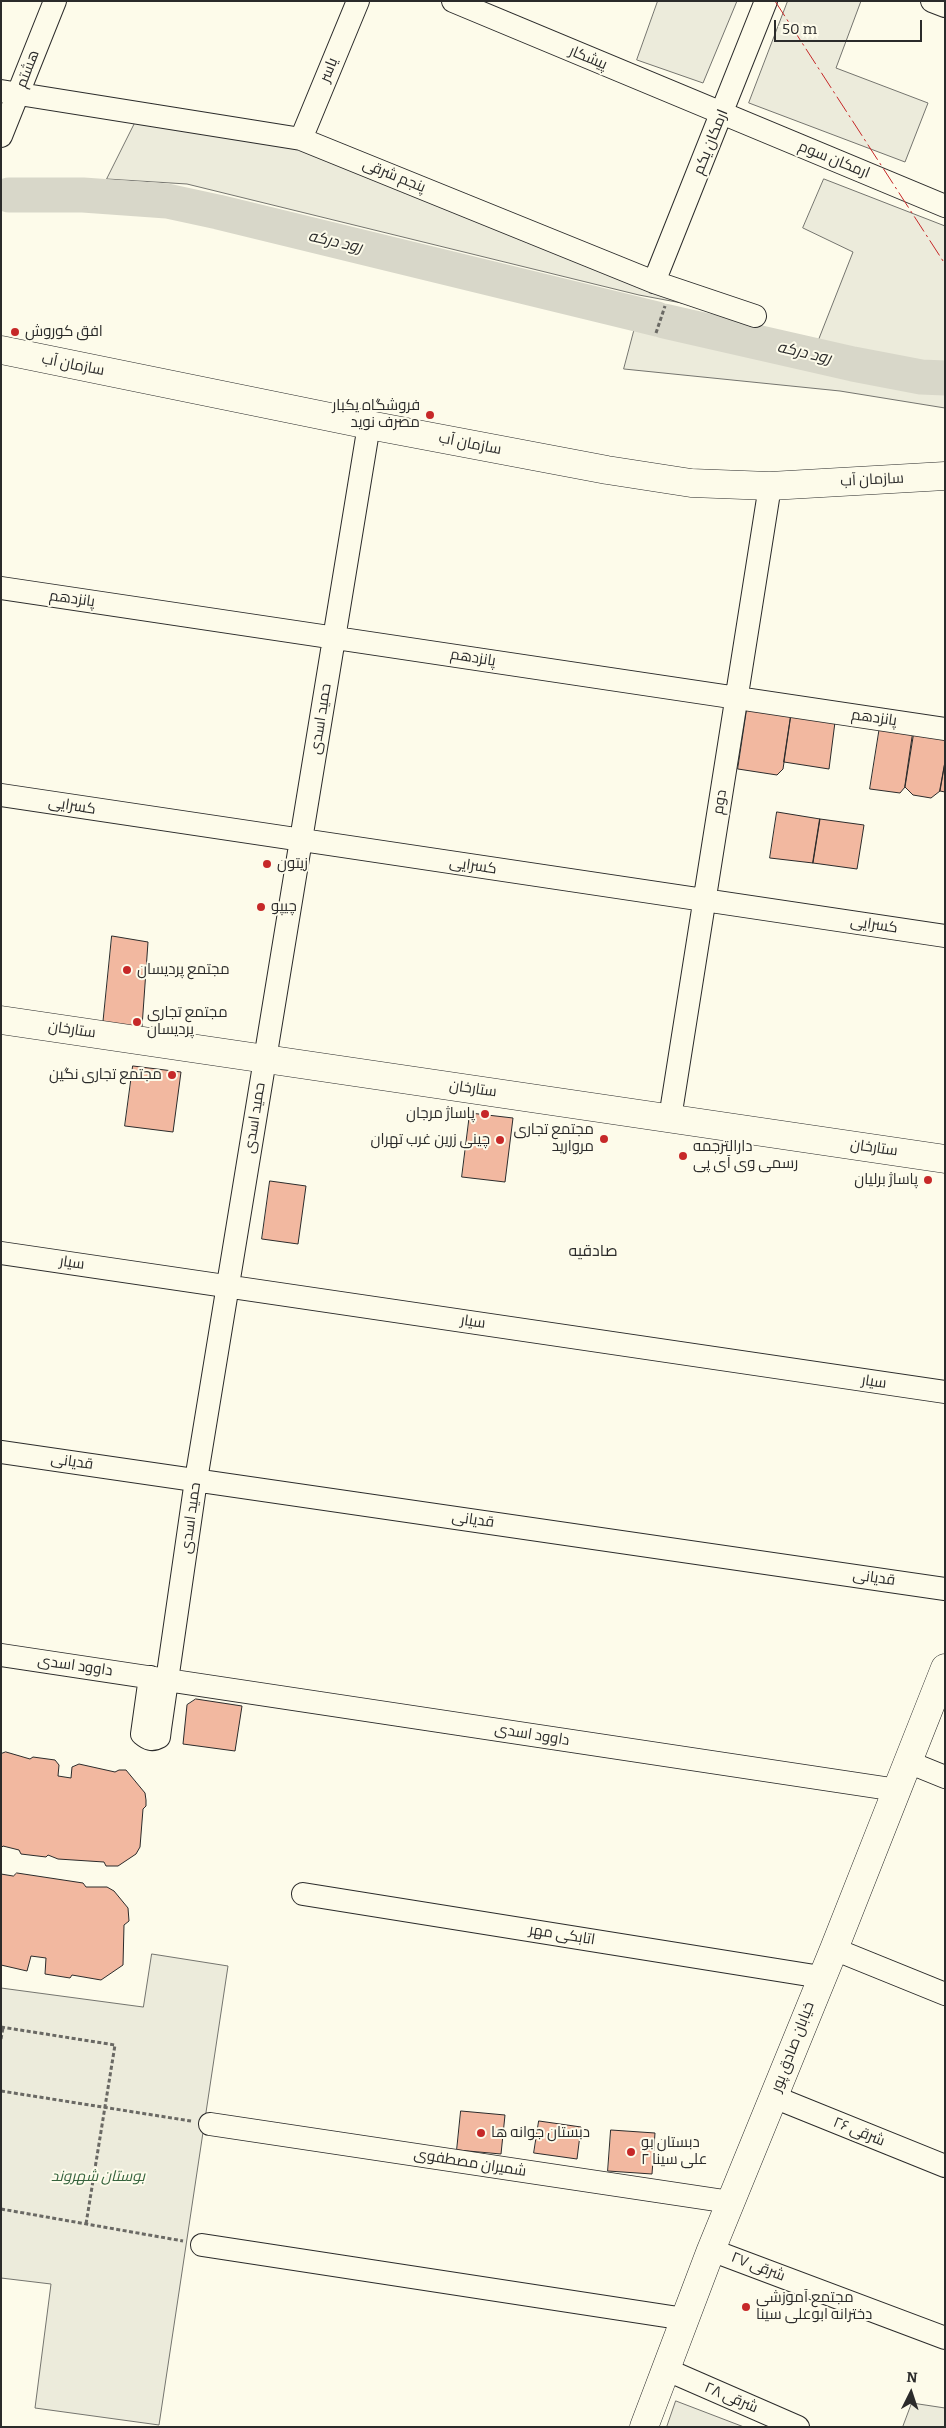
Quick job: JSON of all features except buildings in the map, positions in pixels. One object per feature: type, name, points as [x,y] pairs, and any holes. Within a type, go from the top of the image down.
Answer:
[{"type":"main road","name":"سازمان آب","points":[[1,350],[369,425],[626,473],[691,483],[770,486],[945,476]]},
{"type":"main road","name":"ستارخان","points":[[1,1020],[945,1159]]},
{"type":"main road","name":"خیابان صادق پور","points":[[644,2427],[730,2202],[834,1949],[945,1668]]},
{"type":"street","name":"هشتم","points":[[1,136],[10,93],[55,1]]},
{"type":"street","name":"یاسر","points":[[301,139],[358,1]]},
{"type":"street","name":"پیشکار","points":[[453,1],[722,115]]},
{"type":"street","name":"ارمکان یکم","points":[[654,282],[766,1]]},
{"type":"street","points":[[932,1],[945,6]]},
{"type":"street","name":"پنجم شرقی","points":[[10,93],[301,139],[654,282],[755,316]]},
{"type":"street","name":"ارمکان سوم","points":[[722,115],[945,206]]},
{"type":"street","name":"حمید اسدی","points":[[159,1678],[196,1480],[369,425]]},
{"type":"street","name":"دوم","points":[[670,1118],[770,486]]},
{"type":"street","name":"پانزدهم","points":[[1,588],[945,729]]},
{"type":"street","name":"کسرایی","points":[[1,795],[945,936]]},
{"type":"street","name":"سیار","points":[[1,1253],[945,1392]]},
{"type":"street","name":"قدیانی","points":[[1,1452],[945,1588]]},
{"type":"street","name":"داوود اسدی","points":[[1,1655],[897,1790]]},
{"type":"street","points":[[908,1762],[945,1777]]},
{"type":"street","name":"اتابکی مهر","points":[[303,1894],[821,1977]]},
{"type":"street","points":[[834,1949],[945,1994]]},
{"type":"street","name":"۲۶ شرقی","points":[[774,2098],[945,2166]]},
{"type":"street","name":"شمیران مصطفوی","points":[[210,2124],[730,2202]]},
{"type":"street","points":[[202,2245],[685,2319]]},
{"type":"street","name":"۲۷ شرقی","points":[[711,2250],[945,2338]]},
{"type":"street","name":"۲۸ شرقی","points":[[665,2369],[798,2427]]},
{"type":"path","points":[[656,334],[666,303]]},
{"type":"path","points":[[1,2039],[2,2027],[115,2045],[86,2224]]},
{"type":"path","points":[[1,2091],[210,2124]]},
{"type":"path","points":[[1,2209],[202,2245]]},
{"type":"green space","points":[[658,1],[737,1],[703,83],[637,60]]},
{"type":"green space","points":[[788,1],[861,1],[836,68],[928,103],[905,162],[749,103]]},
{"type":"green space","points":[[136,121],[296,148],[719,310],[639,295],[187,184],[107,179]]},
{"type":"green space","points":[[824,179],[945,226],[945,368],[925,367],[818,341],[853,252],[803,228]]},
{"type":"green space","points":[[637,320],[911,382],[945,383],[945,408],[840,391],[624,369]]},
{"type":"green space","name":"بوستان شهروند","points":[[152,1954],[228,1966],[159,2425],[35,2408],[51,2284],[1,2278],[1,1988],[143,2007]]},
{"type":"green space","points":[[676,2401],[744,2427],[667,2427]]},
{"type":"green space","points":[[912,2403],[945,2408],[945,2427],[903,2427]]},
{"type":"waterway","name":"رود درکه","points":[[9,195],[83,195],[167,201],[657,319]]},
{"type":"waterway","name":"رود درکه","points":[[664,321],[853,364],[921,377],[945,378]]},
{"type":"power","points":[[775,1],[945,264]]},
{"type":"place","name":"افق کوروش","points":[[15,332]]},
{"type":"place","name":"فروشگاه یکبار مصرف نوید","points":[[430,415]]},
{"type":"place","name":"زیتون","points":[[267,864]]},
{"type":"place","name":"چیپو","points":[[261,907]]},
{"type":"place","name":"مجتمع پردیسان","points":[[127,970]]},
{"type":"place","name":"مجتمع تجاری پردیسان","points":[[137,1022]]},
{"type":"place","name":"مجتمع تجاری نگین","points":[[172,1075]]},
{"type":"place","name":"پاساژ مرجان","points":[[485,1114]]},
{"type":"place","name":"مجتمع تجاری مروارید","points":[[604,1139]]},
{"type":"place","name":"چینی زرین غرب تهران","points":[[500,1140]]},
{"type":"place","name":"دارالترجمه رسمی وی آی پی","points":[[683,1156]]},
{"type":"place","name":"پاساژ برلیان","points":[[928,1180]]},
{"type":"place","name":"دبستان جوانه ها","points":[[481,2133]]},
{"type":"place","name":"دبستان بو علی سینا ۲","points":[[631,2152]]},
{"type":"place","name":"مجتمع آموزشی دخترانه ابوعلی سینا","points":[[746,2307]]},
{"type":"district","name":"صادقیه","points":[[593,1252]]}]
